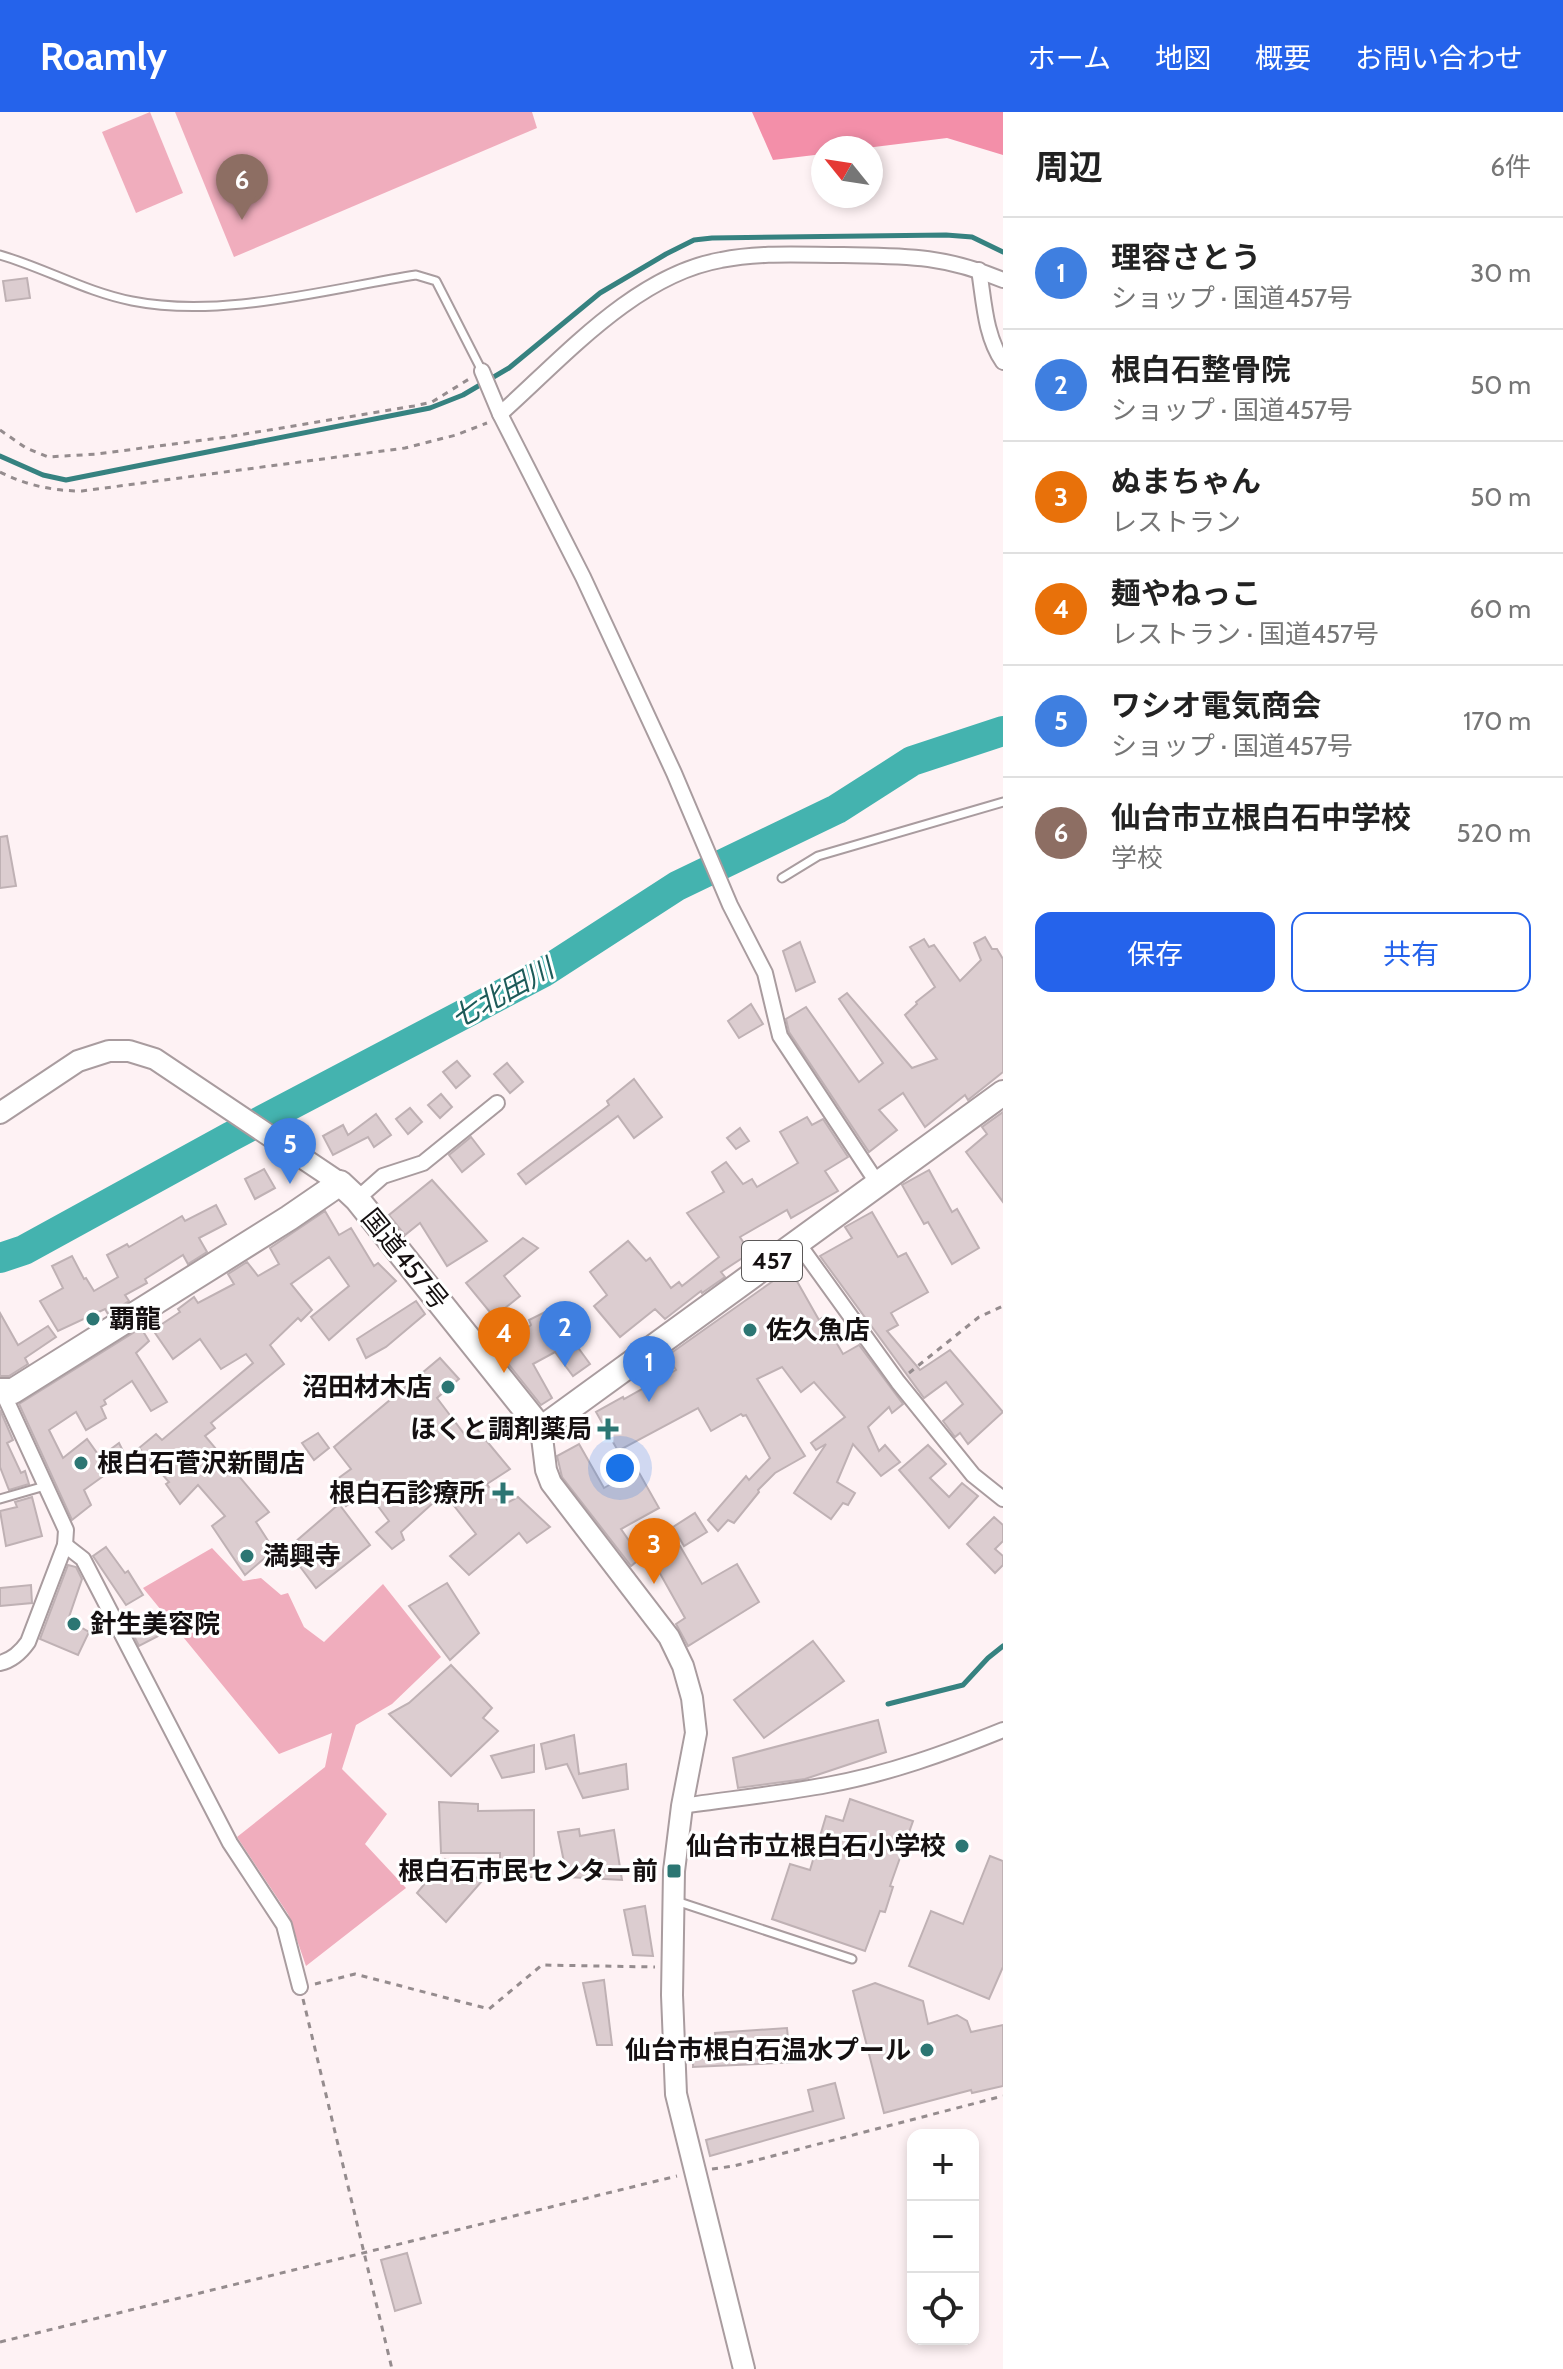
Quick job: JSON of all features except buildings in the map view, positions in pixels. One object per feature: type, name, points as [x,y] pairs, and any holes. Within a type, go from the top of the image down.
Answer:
[{"type":"highway","name":"457","points":[[541,1429],[1003,1093]]},
{"type":"highway","points":[[2,1392],[13,1391],[289,1218],[349,1191]]},
{"type":"highway","name":"国道457号","points":[[349,1191],[541,1429]]},
{"type":"street","points":[[498,410],[642,292],[680,272],[720,260],[773,255],[918,256],[942,259],[1003,280]]},
{"type":"street","points":[[979,270],[989,331],[995,351],[1003,362]]},
{"type":"street","points":[[484,374],[498,410],[583,577],[674,773],[730,905],[765,973],[780,1036],[878,1184]]},
{"type":"street","points":[[0,1113],[78,1061],[109,1051],[142,1053],[180,1074],[349,1191],[423,1163],[497,1103]]},
{"type":"street","points":[[797,1242],[898,1382],[973,1475],[1003,1499]]},
{"type":"street","points":[[0,1663],[20,1652],[28,1642],[65,1545],[66,1530],[2,1392]]},
{"type":"street","points":[[541,1429],[546,1470],[551,1483],[669,1637],[683,1666],[696,1733],[682,1806],[674,1900],[676,2094],[744,2369]]},
{"type":"street","points":[[65,1545],[83,1559],[224,1832],[284,1925],[300,1987]]},
{"type":"street","points":[[682,1806],[828,1785],[883,1772],[954,1750],[1003,1730]]},
{"type":"lane","points":[[0,255],[100,294],[136,302],[196,306],[252,302],[416,275],[436,281],[484,374]]},
{"type":"lane","points":[[782,878],[818,856],[1003,802]]},
{"type":"lane","points":[[0,1499],[45,1486]]},
{"type":"lane","points":[[674,1900],[852,1959]]},
{"type":"path","points":[[0,430],[26,448],[48,457],[97,454],[227,437],[414,406],[432,402],[484,374]]},
{"type":"path","points":[[0,472],[17,481],[57,491],[82,491],[405,448],[485,425],[498,410]]},
{"type":"path","points":[[898,1382],[979,1317],[1003,1306]]},
{"type":"path","points":[[392,2369],[300,1987],[355,1974],[489,2009],[542,1965],[673,1968]]},
{"type":"path","points":[[0,2342],[696,2171],[734,2166],[1003,2096]]},
{"type":"shaded area","points":[[150,112],[183,193],[136,213],[102,132]]},
{"type":"shaded area","points":[[175,112],[532,112],[537,128],[234,257]]},
{"type":"shaded area","points":[[752,112],[1003,112],[1003,155],[947,138],[883,146],[883,136],[811,136],[811,155],[773,160]]},
{"type":"shaded area","points":[[212,1548],[243,1581],[261,1578],[281,1595],[288,1593],[304,1627],[324,1642],[383,1584],[441,1657],[392,1704],[356,1725],[342,1769],[387,1814],[365,1844],[406,1888],[306,1966],[288,1914],[237,1837],[325,1767],[332,1733],[279,1754],[143,1588]]},
{"type":"waterway","points":[[0,456],[43,475],[66,480],[430,408],[463,395],[509,368],[600,293],[694,240],[946,235],[972,237],[1003,252]]},
{"type":"waterway","name":"七北田川","points":[[0,1258],[24,1250],[230,1137],[544,972],[677,886],[837,809],[912,761],[1003,731]]},
{"type":"waterway","points":[[888,1704],[963,1685],[1003,1646]]},
{"type":"place","name":"仙台市立根白石中学校","points":[[242,220]]},
{"type":"place","name":"ワシオ電気商会","points":[[290,1184]]},
{"type":"place","name":"覇龍","points":[[93,1319]]},
{"type":"place","name":"佐久魚店","points":[[750,1330]]},
{"type":"place","name":"根白石整骨院","points":[[565,1367]]},
{"type":"place","name":"麺やねっこ","points":[[504,1373]]},
{"type":"place","name":"沼田材木店","points":[[448,1387]]},
{"type":"place","name":"理容さとう","points":[[649,1402]]},
{"type":"place","name":"ほくと調剤薬局","points":[[608,1429]]},
{"type":"place","name":"根白石菅沢新聞店","points":[[81,1463]]},
{"type":"place","name":"根白石診療所","points":[[503,1493]]},
{"type":"place","name":"満興寺","points":[[247,1556]]},
{"type":"place","name":"ぬまちゃん","points":[[654,1584]]},
{"type":"place","name":"針生美容院","points":[[74,1624]]},
{"type":"place","name":"仙台市立根白石小学校","points":[[962,1846]]},
{"type":"place","name":"根白石市民センター前","points":[[674,1871]]},
{"type":"place","name":"仙台市根白石温水プール","points":[[927,2050]]}]
